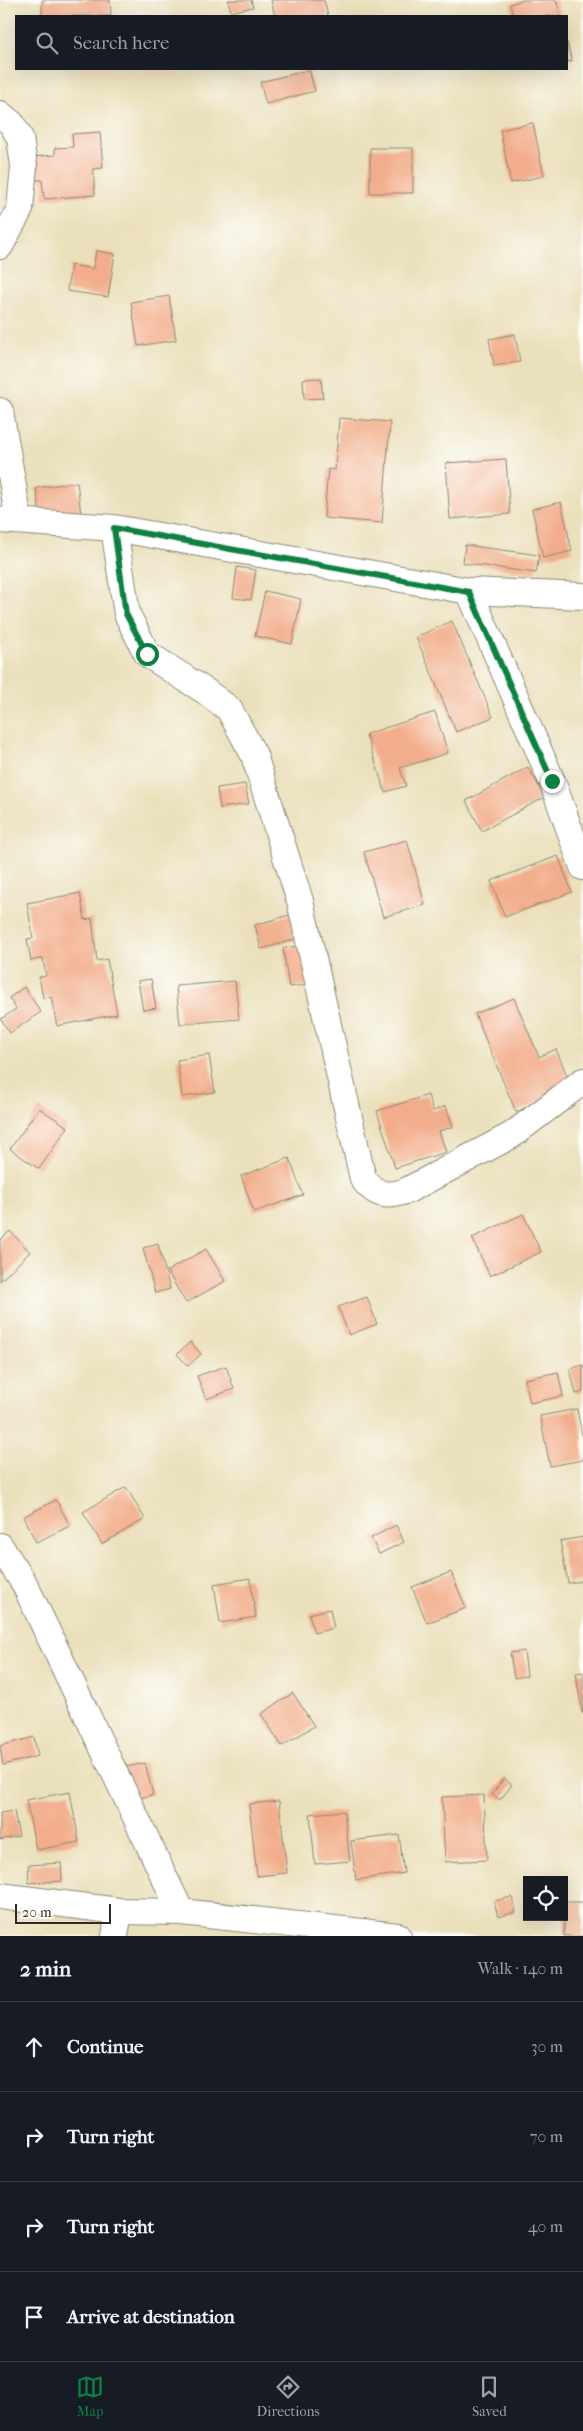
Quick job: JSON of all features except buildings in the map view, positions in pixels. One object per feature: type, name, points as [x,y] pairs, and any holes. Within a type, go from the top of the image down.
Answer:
[{"type":"street","points":[[0,114],[12,124],[20,138],[24,166],[20,209],[0,246]]},
{"type":"street","points":[[0,411],[9,521],[114,528],[469,592],[583,596]]},
{"type":"street","points":[[114,528],[126,614],[147,654],[205,691],[229,710],[254,755],[300,901],[364,1179],[370,1188],[380,1195],[394,1195],[408,1190],[512,1135],[580,1093]]},
{"type":"street","points":[[469,592],[552,781],[583,868]]},
{"type":"street","points":[[0,1546],[24,1583],[181,1912]]},
{"type":"street","points":[[0,1896],[117,1923],[181,1912],[320,1932],[398,1936]]},
{"type":"route","points":[[147,654],[126,614],[114,528],[469,592],[552,781]]}]
